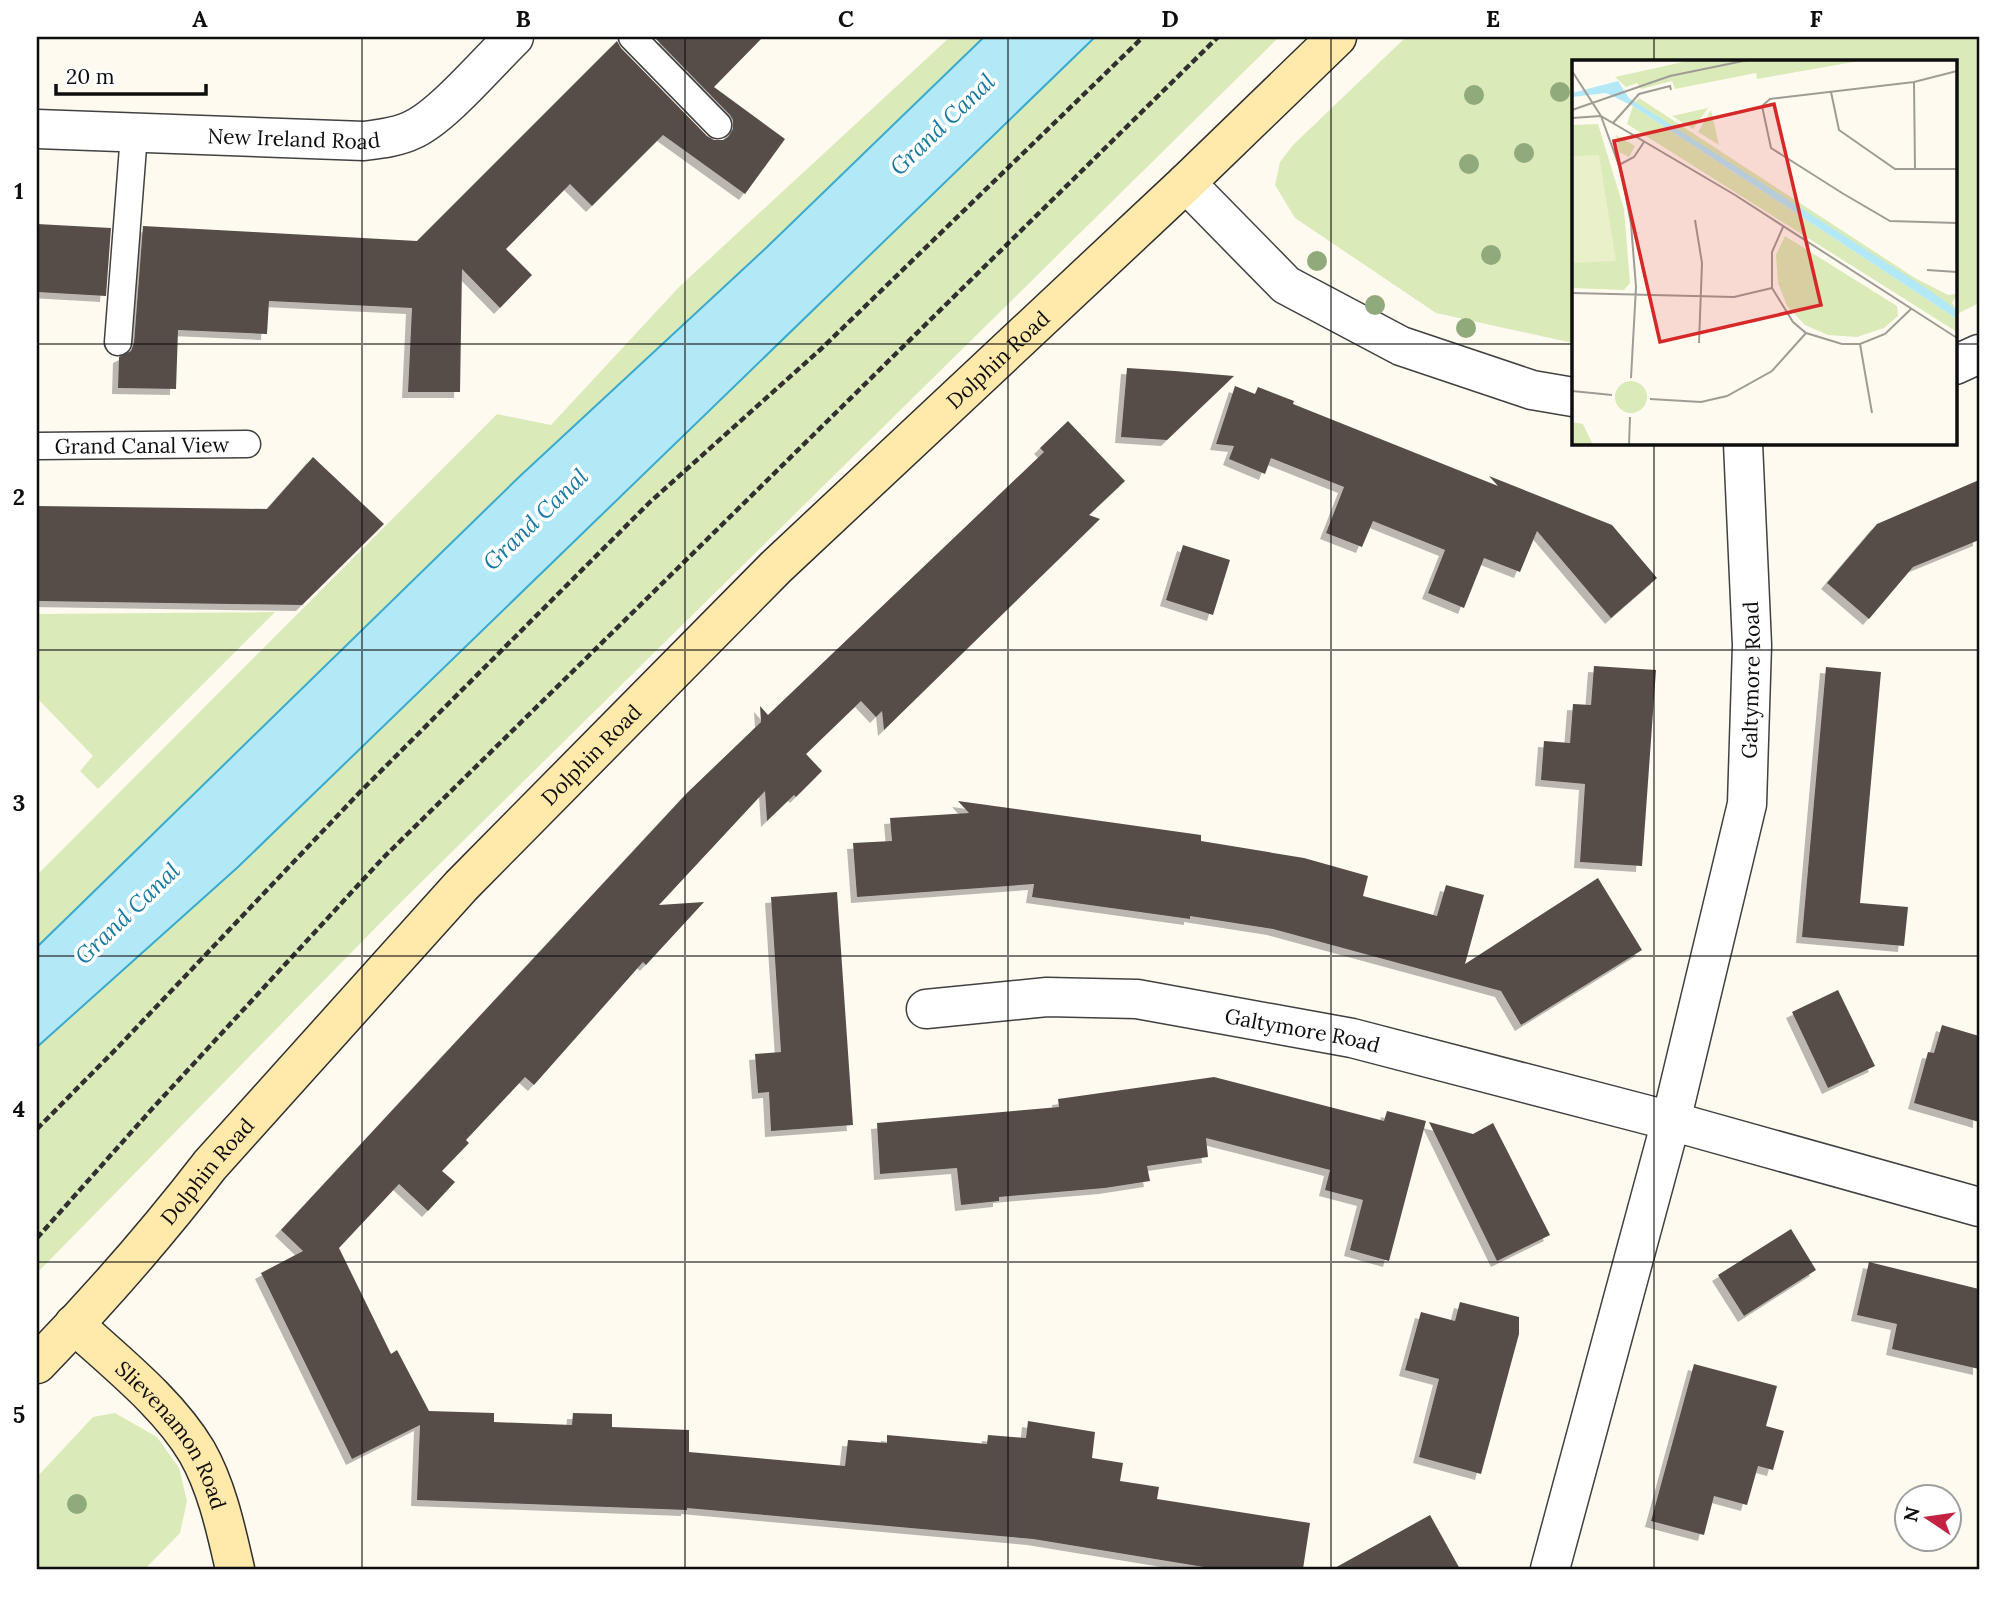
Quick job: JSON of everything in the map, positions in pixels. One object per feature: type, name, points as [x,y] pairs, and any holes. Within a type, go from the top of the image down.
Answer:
[{"type":"main road","name":"Dolphin Road","points":[[37,1364],[181,1203],[210,1165],[460,886],[776,568],[1186,183],[1337,37]]},
{"type":"main road","name":"Slievenamon Road","points":[[74,1324],[150,1396],[197,1452],[216,1496],[235,1569]]},
{"type":"street","name":"New Ireland Road","points":[[37,130],[364,141],[389,138],[414,130],[442,108],[514,37]]},
{"type":"street","points":[[1186,183],[1286,285],[1401,346],[1532,390],[1572,397]]},
{"type":"street","points":[[1956,365],[1979,354]]},
{"type":"street","name":"Galtymore Road","points":[[1550,1569],[1671,1121],[1747,804],[1752,645],[1743,444]]},
{"type":"street","name":"Galtymore Road","points":[[926,1009],[1046,997],[1137,999],[1352,1038],[1671,1121],[1979,1207]]},
{"type":"lane","points":[[632,37],[718,125]]},
{"type":"lane","points":[[118,342],[134,134]]},
{"type":"lane","name":"Grand Canal View","points":[[37,446],[247,444]]},
{"type":"path","points":[[37,1129],[359,793],[650,502],[821,349],[1143,37]]},
{"type":"path","points":[[37,1238],[150,1110],[384,858],[1218,37]]},
{"type":"green space","points":[[950,37],[984,37],[766,248],[519,477],[37,947],[37,875],[497,414],[551,425],[679,287]]},
{"type":"green space","points":[[1095,37],[1279,37],[396,907],[37,1273],[37,1047],[238,867]]},
{"type":"green space","points":[[1406,37],[1979,37],[1979,303],[1956,314],[1956,60],[1572,60],[1572,343],[1436,313],[1295,218],[1275,185],[1280,162],[1293,145]]},
{"type":"green space","points":[[275,612],[98,789],[80,771],[93,756],[37,698],[37,614]]},
{"type":"green space","points":[[115,1413],[157,1437],[179,1468],[187,1501],[180,1533],[145,1569],[37,1569],[37,1477],[93,1417]]},
{"type":"water","name":"Grand Canal","points":[[984,37],[1095,37],[238,867],[37,1047],[37,947],[519,477],[766,248]]},
{"type":"building","points":[[654,37],[763,37],[714,87],[785,139],[745,194],[663,135],[592,206],[570,184],[506,249],[532,275],[500,308],[462,269],[460,392],[408,392],[412,308],[269,301],[267,334],[178,330],[176,389],[118,388],[119,357],[131,351],[134,343],[143,226],[417,241],[617,41],[707,136],[714,140],[728,137],[733,129],[730,115]]},
{"type":"building","points":[[37,224],[111,228],[106,296],[37,292]]},
{"type":"building","points":[[1127,368],[1234,376],[1167,440],[1121,437]]},
{"type":"building","points":[[1235,386],[1255,394],[1258,387],[1294,401],[1293,404],[1498,486],[1489,476],[1612,525],[1657,578],[1611,618],[1537,531],[1520,572],[1484,558],[1464,608],[1428,593],[1445,550],[1373,521],[1362,547],[1326,533],[1344,487],[1271,458],[1265,474],[1229,459],[1234,446],[1216,444]]},
{"type":"building","points":[[1068,421],[1125,481],[1089,515],[1100,519],[884,730],[882,711],[876,717],[861,701],[806,754],[822,771],[767,821],[765,791],[659,905],[704,902],[646,965],[643,962],[534,1085],[525,1077],[466,1140],[469,1143],[442,1171],[455,1182],[428,1211],[399,1184],[339,1248],[391,1354],[397,1350],[429,1411],[494,1413],[494,1422],[572,1425],[573,1413],[612,1414],[612,1427],[689,1430],[689,1452],[845,1466],[848,1440],[887,1443],[887,1435],[987,1444],[988,1435],[1026,1438],[1028,1421],[1095,1432],[1092,1458],[1123,1463],[1120,1481],[1159,1487],[1157,1499],[1310,1523],[1303,1569],[1216,1569],[1033,1539],[687,1508],[417,1500],[420,1425],[352,1459],[261,1273],[303,1251],[281,1230],[687,793],[761,722],[760,706],[768,715],[1044,452],[1040,448]]},
{"type":"building","points":[[313,457],[384,524],[302,605],[37,601],[37,506],[267,509]]},
{"type":"building","points":[[1979,480],[1979,540],[1913,567],[1869,619],[1827,583],[1877,524]]},
{"type":"building","points":[[1183,545],[1230,560],[1213,615],[1166,600]]},
{"type":"building","points":[[1594,666],[1656,670],[1642,866],[1580,862],[1585,784],[1541,780],[1544,741],[1570,743],[1573,704],[1591,705]]},
{"type":"building","points":[[1826,667],[1881,672],[1860,903],[1908,907],[1904,946],[1802,937]]},
{"type":"building","points":[[958,801],[1201,835],[1201,841],[1304,858],[1368,876],[1363,896],[1437,916],[1446,885],[1484,895],[1465,964],[1598,878],[1642,950],[1521,1025],[1501,991],[1273,929],[1032,897],[1034,884],[857,897],[853,843],[892,841],[890,818],[969,813]]},
{"type":"building","points":[[837,892],[853,1125],[771,1131],[769,1092],[758,1093],[755,1054],[781,1052],[771,897]]},
{"type":"building","points":[[1838,990],[1875,1066],[1828,1088],[1792,1012]]},
{"type":"building","points":[[1942,1025],[1979,1036],[1979,1122],[1914,1103],[1928,1052],[1934,1053]]},
{"type":"building","points":[[1214,1077],[1384,1121],[1387,1111],[1426,1121],[1389,1261],[1350,1250],[1363,1200],[1325,1190],[1330,1170],[1206,1138],[1208,1157],[1147,1166],[1150,1181],[1105,1188],[999,1197],[999,1201],[961,1205],[957,1168],[880,1174],[877,1123],[1059,1107],[1058,1099]]},
{"type":"building","points":[[1429,1122],[1473,1134],[1493,1123],[1550,1235],[1497,1261]]},
{"type":"building","points":[[1791,1229],[1816,1270],[1744,1316],[1718,1275]]},
{"type":"building","points":[[1869,1262],[1979,1289],[1979,1369],[1892,1349],[1897,1324],[1857,1315]]},
{"type":"building","points":[[1460,1302],[1519,1317],[1519,1334],[1481,1474],[1419,1457],[1439,1379],[1405,1370],[1421,1312],[1455,1321]]},
{"type":"building","points":[[1694,1364],[1777,1386],[1766,1426],[1784,1431],[1773,1470],[1758,1466],[1747,1505],[1714,1496],[1704,1535],[1651,1521]]},
{"type":"building","points":[[1430,1515],[1460,1569],[1333,1569]]}]
